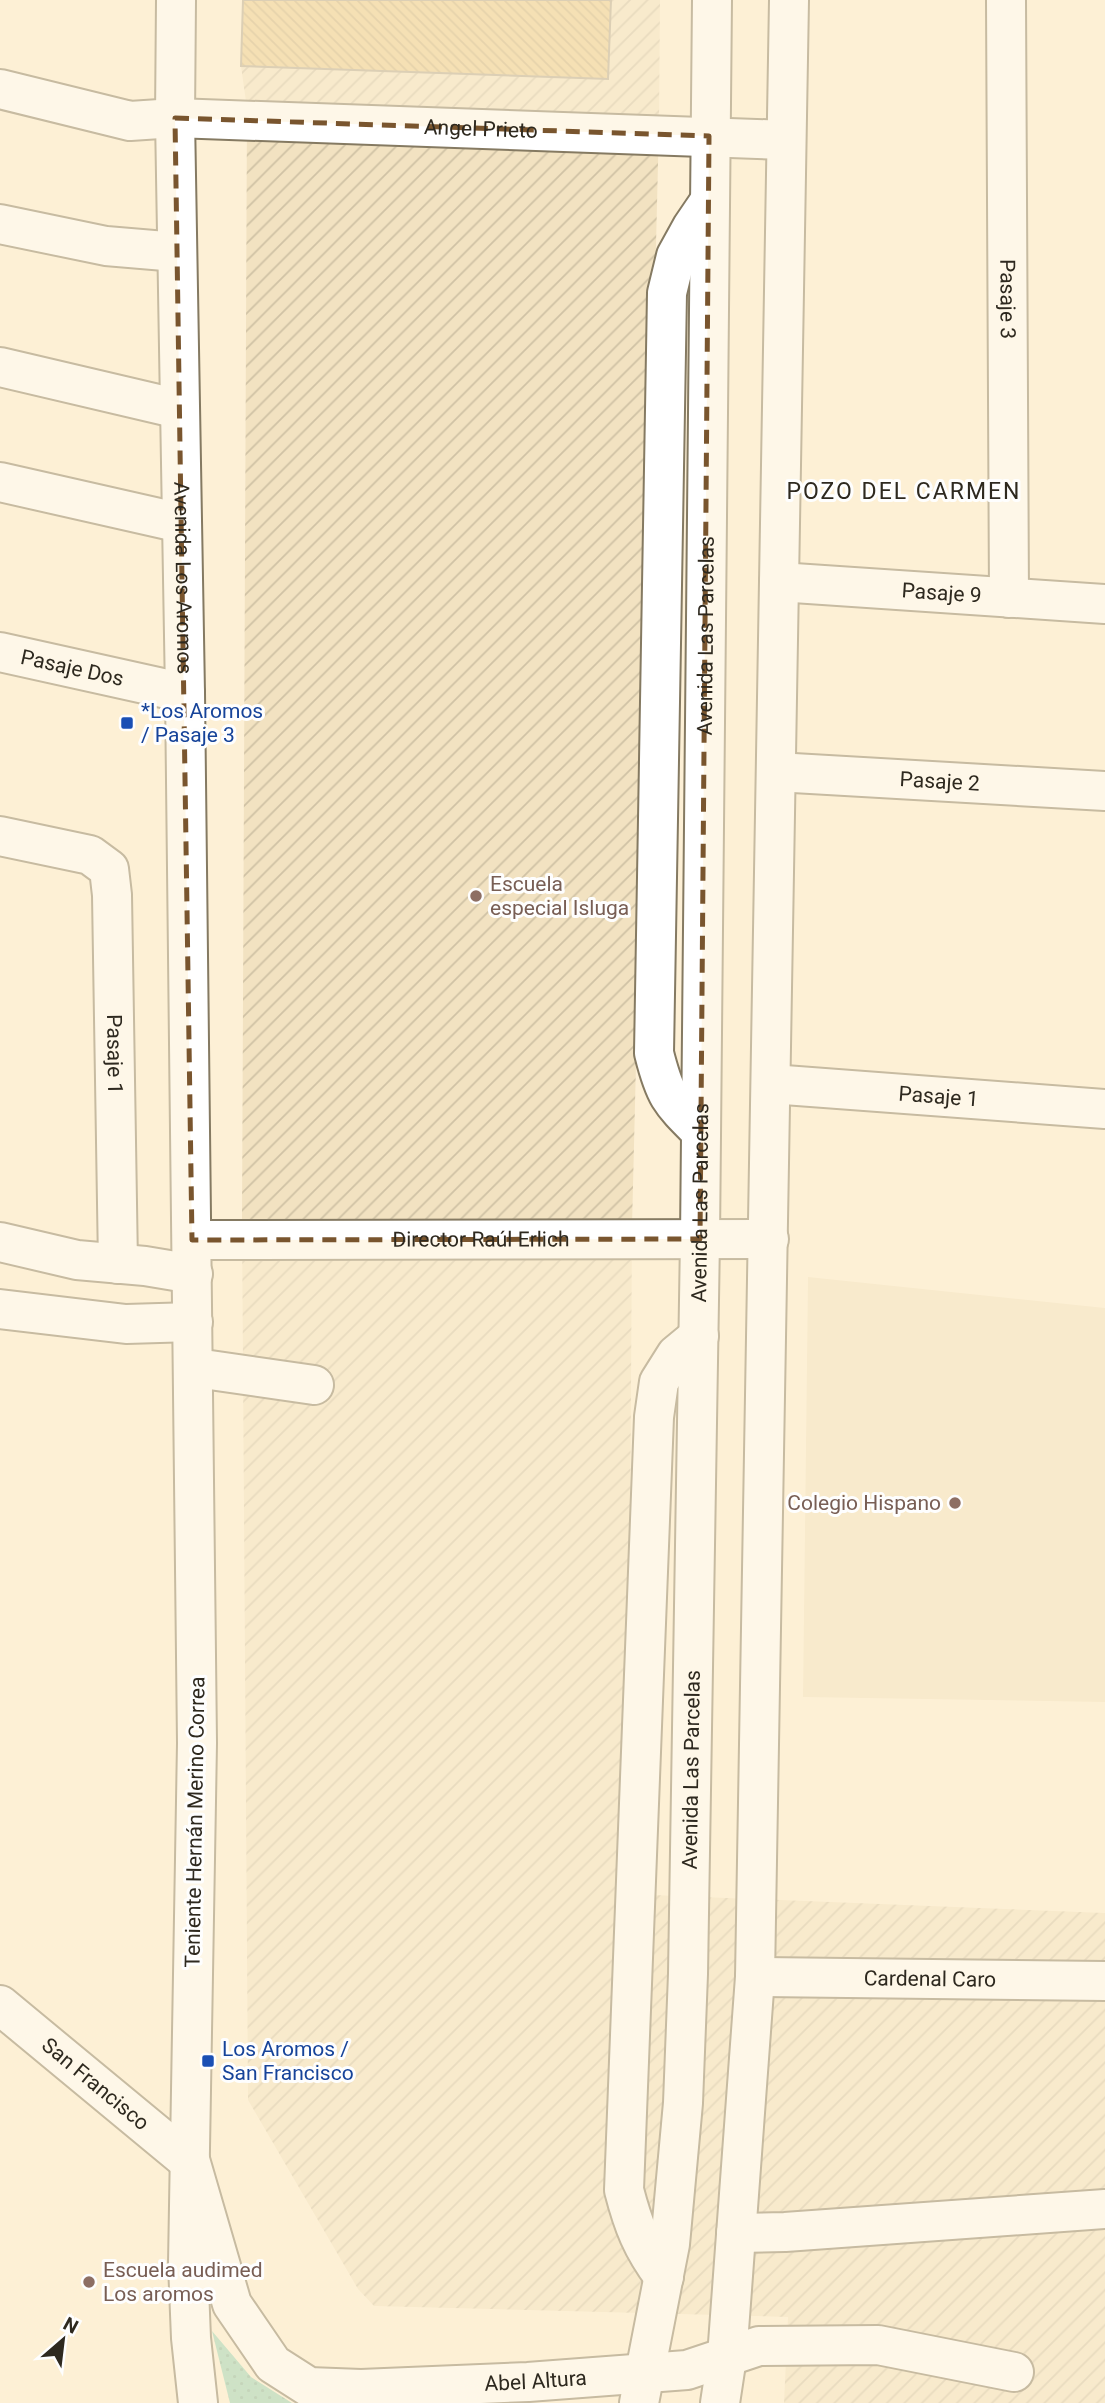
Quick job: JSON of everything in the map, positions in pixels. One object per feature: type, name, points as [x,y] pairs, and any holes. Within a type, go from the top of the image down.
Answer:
[{"type":"street","name":"Avenida Los Aromos","points":[[176,0],[175,118],[186,693],[192,1257]]},
{"type":"street","name":"Avenida Las Parcelas","points":[[642,2388],[670,2244],[683,2103],[688,1974],[699,1336],[712,0]]},
{"type":"street","points":[[720,2403],[727,2357],[755,1977],[789,0]]},
{"type":"street","name":"Pasaje 3","points":[[1006,0],[1009,598]]},
{"type":"street","name":"Angel Prieto","points":[[0,89],[130,121],[175,118],[786,140]]},
{"type":"street","points":[[0,224],[106,246],[177,251]]},
{"type":"street","points":[[0,367],[179,409]]},
{"type":"street","points":[[0,482],[181,523]]},
{"type":"street","name":"Pasaje 9","points":[[779,582],[1105,604]]},
{"type":"street","name":"Pasaje Dos","points":[[0,652],[186,693]]},
{"type":"street","name":"Pasaje 2","points":[[776,772],[1105,791]]},
{"type":"street","name":"Pasaje 1","points":[[0,836],[90,855],[109,869],[112,895],[118,1264]]},
{"type":"street","name":"Pasaje 1","points":[[771,1084],[1105,1109]]},
{"type":"street","name":"Director Raúl Erlich","points":[[192,1257],[700,1239],[769,1239]]},
{"type":"street","points":[[0,1242],[76,1260],[118,1264],[145,1266],[192,1257]]},
{"type":"street","name":"Teniente Hernán Merino Correa","points":[[192,1257],[197,1744],[188,2264],[191,2338],[198,2403]]},
{"type":"street","points":[[0,1309],[126,1324],[192,1322]]},
{"type":"street","points":[[664,2277],[646,2254],[633,2226],[624,2190],[654,1417],[659,1382],[676,1355],[699,1336]]},
{"type":"street","points":[[193,1370],[314,1385]]},
{"type":"street","name":"Cardenal Caro","points":[[755,1977],[1105,1981]]},
{"type":"street","name":"San Francisco","points":[[0,2005],[191,2163]]},
{"type":"street","name":"Abel Altura","points":[[191,2163],[232,2304],[273,2364],[309,2387],[526,2392],[642,2388],[759,2346],[878,2345],[1014,2372]]},
{"type":"street","points":[[736,2233],[1105,2210]]},
{"type":"highlighted area","points":[[175,118],[709,136],[700,1239],[192,1240]]},
{"type":"shaded area","points":[[245,0],[660,0],[632,1227],[628,1894],[1105,1913],[1105,2403],[784,2403],[788,2317],[374,2306],[358,2289],[248,2100],[242,1223],[247,109],[241,66],[246,50]]},
{"type":"shaded area","name":"Colegio Hispano","points":[[808,1277],[1105,1308],[1105,1702],[803,1697]]},
{"type":"green space","points":[[212,2331],[251,2377],[292,2403],[230,2403]]},
{"type":"building","points":[[243,0],[611,0],[608,79],[241,66]]},
{"type":"place","name":"*Los Aromos / Pasaje 3","points":[[127,723]]},
{"type":"place","name":"Escuela especial Isluga","points":[[476,896]]},
{"type":"place","name":"Colegio Hispano","points":[[955,1503]]},
{"type":"place","name":"Los Aromos / San Francisco","points":[[208,2061]]},
{"type":"place","name":"Escuela audimed Los aromos","points":[[89,2282]]},
{"type":"district","name":"POZO DEL CARMEN","points":[[904,491]]}]
